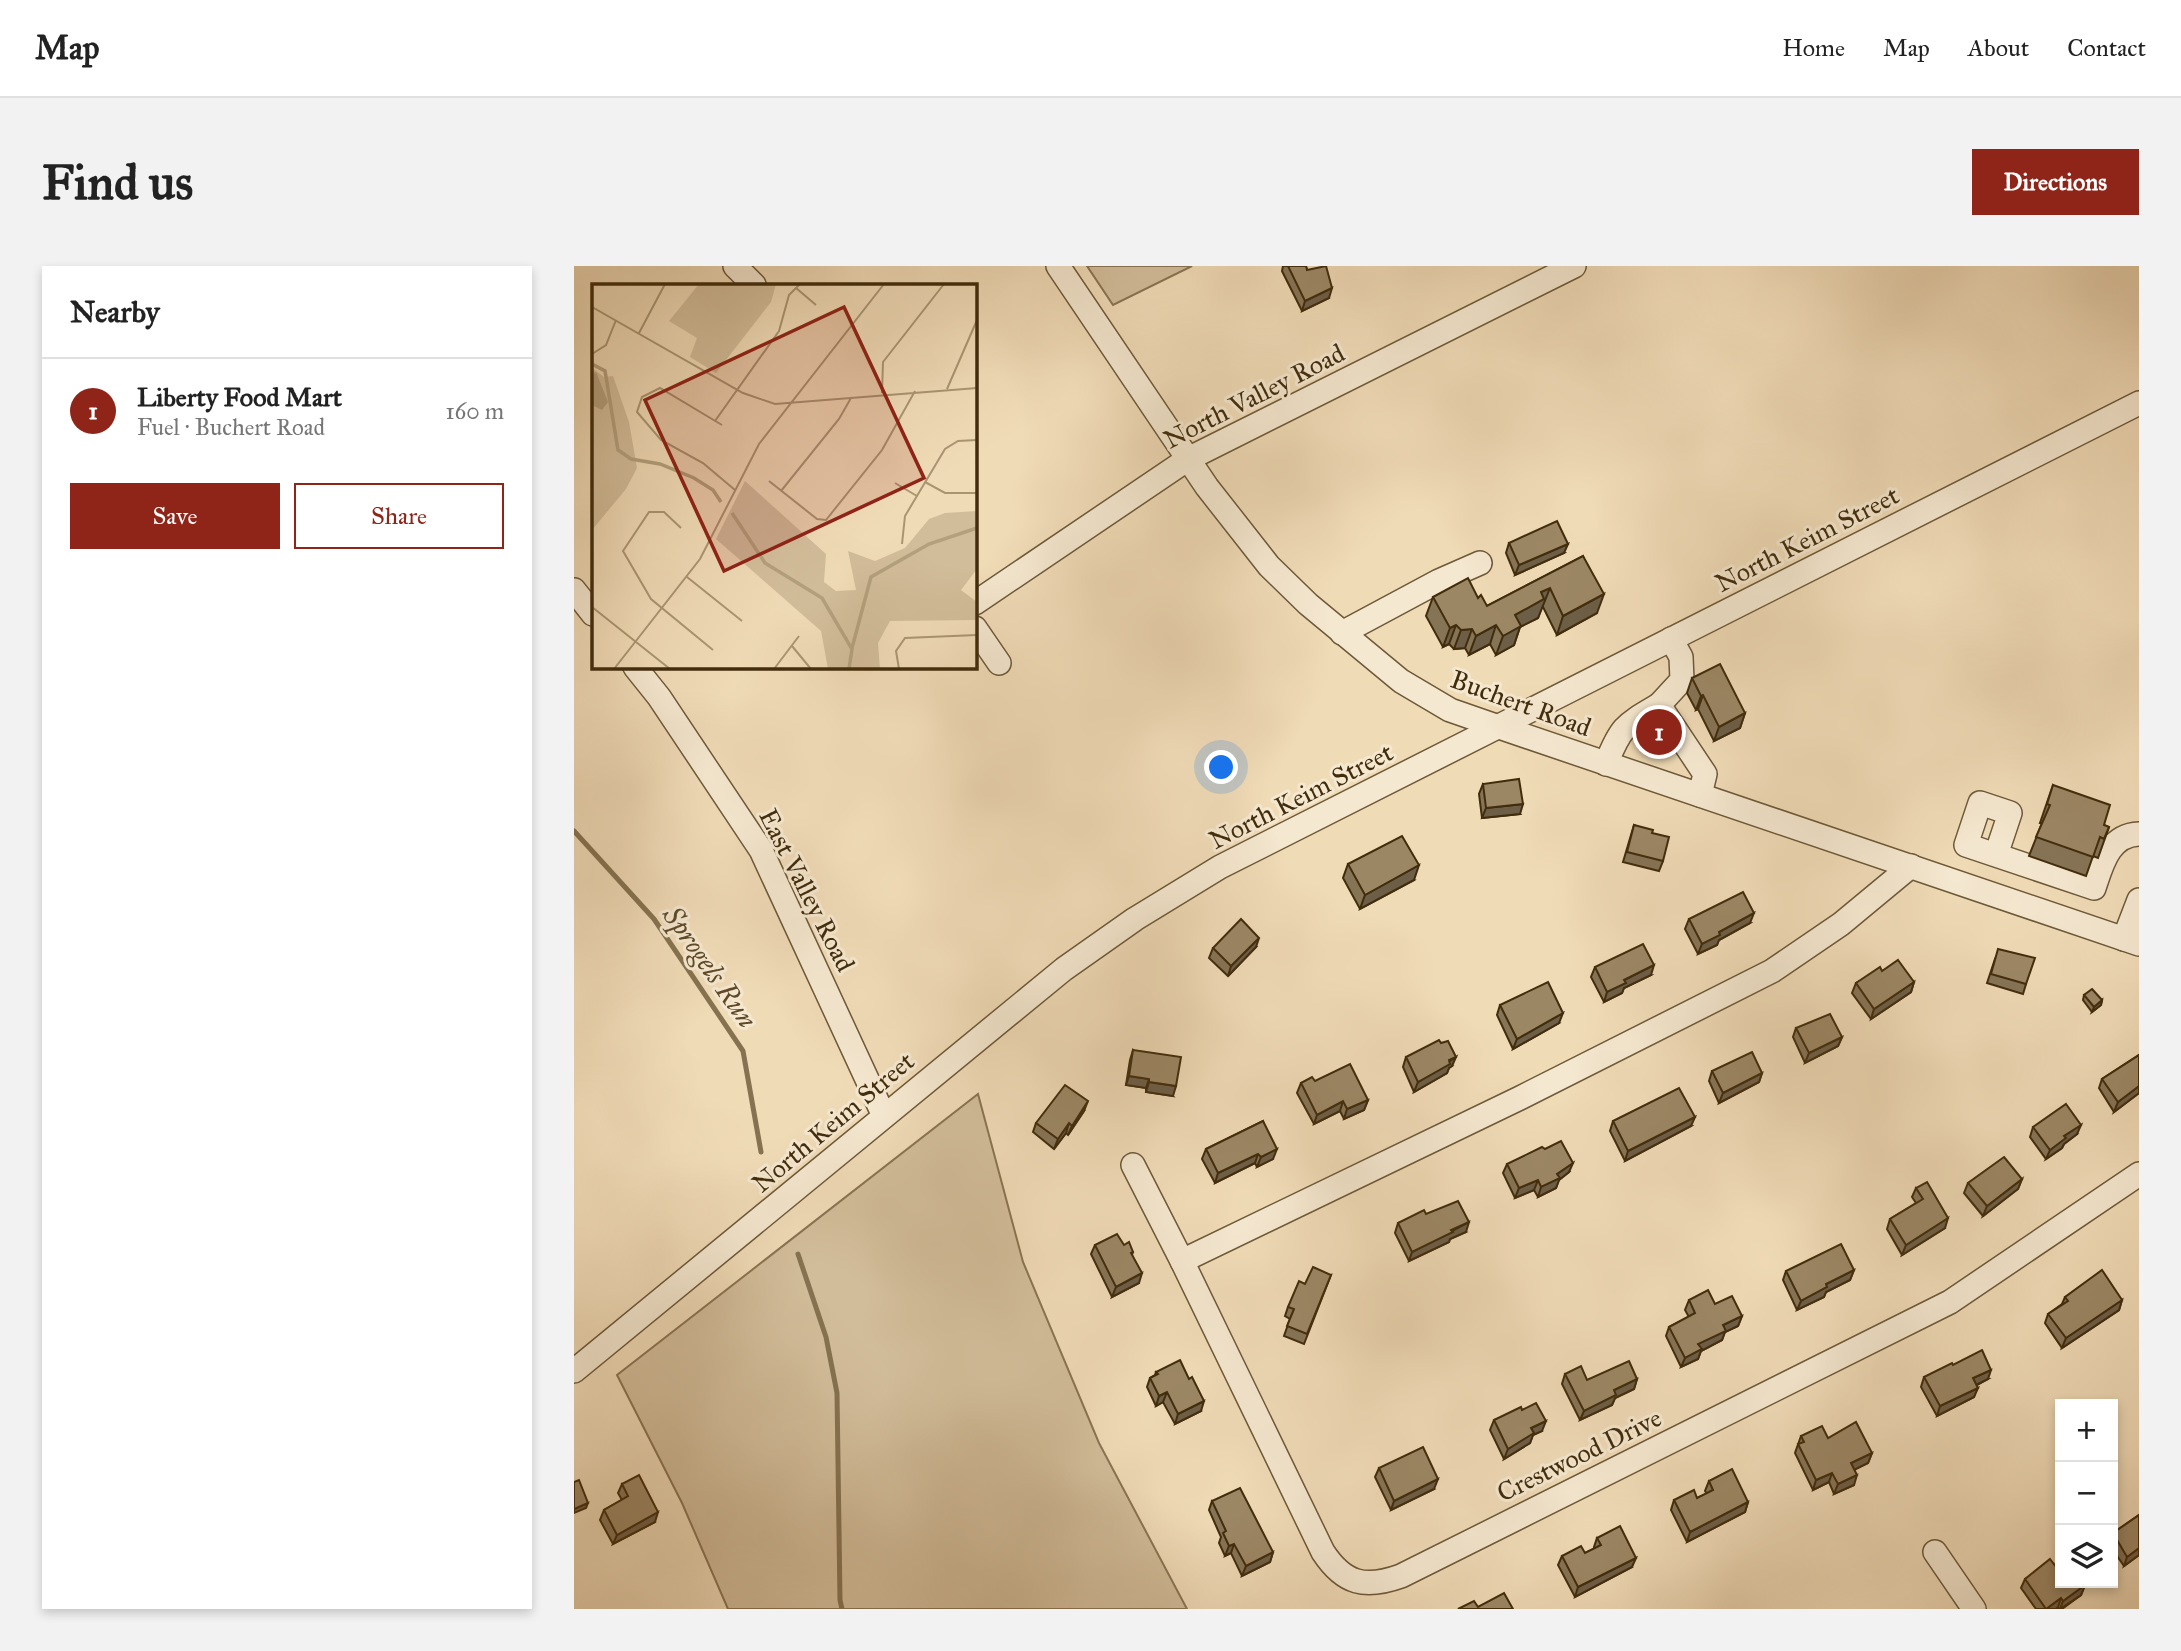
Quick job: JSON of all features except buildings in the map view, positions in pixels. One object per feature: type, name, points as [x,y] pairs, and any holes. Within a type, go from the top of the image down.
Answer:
[{"type":"street","points":[[735,266],[753,284]]},
{"type":"street","name":"Buchert Road","points":[[1058,266],[1227,516],[1269,566],[1342,633],[1420,694],[1450,710],[2131,942]]},
{"type":"street","name":"North Valley Road","points":[[976,602],[1188,458],[1574,266]]},
{"type":"street","name":"North Keim Street","points":[[574,1371],[1064,969],[1176,892],[1220,867],[2139,403]]},
{"type":"street","points":[[1342,633],[1439,581],[1480,563]]},
{"type":"street","points":[[574,590],[592,613]]},
{"type":"street","points":[[976,629],[999,663]]},
{"type":"street","points":[[1606,764],[1626,724],[1659,705],[1682,680],[1681,657],[1671,639]]},
{"type":"street","name":"East Valley Road","points":[[636,668],[659,697],[761,849],[884,1116]]},
{"type":"street","points":[[1659,705],[1705,774],[1700,796]]},
{"type":"street","points":[[1954,881],[1980,803],[2010,813],[1996,855]]},
{"type":"street","points":[[1966,845],[2094,888],[2106,856],[2115,842],[2132,834],[2139,834]]},
{"type":"street","points":[[1182,1261],[1508,1104],[1772,971],[1841,924],[1911,866]]},
{"type":"street","points":[[2131,942],[2139,900]]},
{"type":"street","name":"Crestwood Drive","points":[[1133,1166],[1323,1552],[1337,1570],[1361,1583],[1380,1582],[1401,1576],[1950,1301],[2139,1174]]},
{"type":"street","points":[[1935,1552],[1974,1609]]},
{"type":"shaded area","points":[[1087,266],[1192,266],[1113,305]]},
{"type":"shaded area","points":[[978,1094],[1023,1262],[1099,1443],[1187,1609],[728,1609],[682,1503],[617,1375]]},
{"type":"waterway","name":"Sprogels Run","points":[[574,831],[654,919],[743,1051],[761,1152]]},
{"type":"waterway","name":"Sprogels Run","points":[[798,1254],[826,1337],[837,1393],[842,1609]]},
{"type":"place","name":"Liberty Food Mart","points":[[1659,732]]}]
